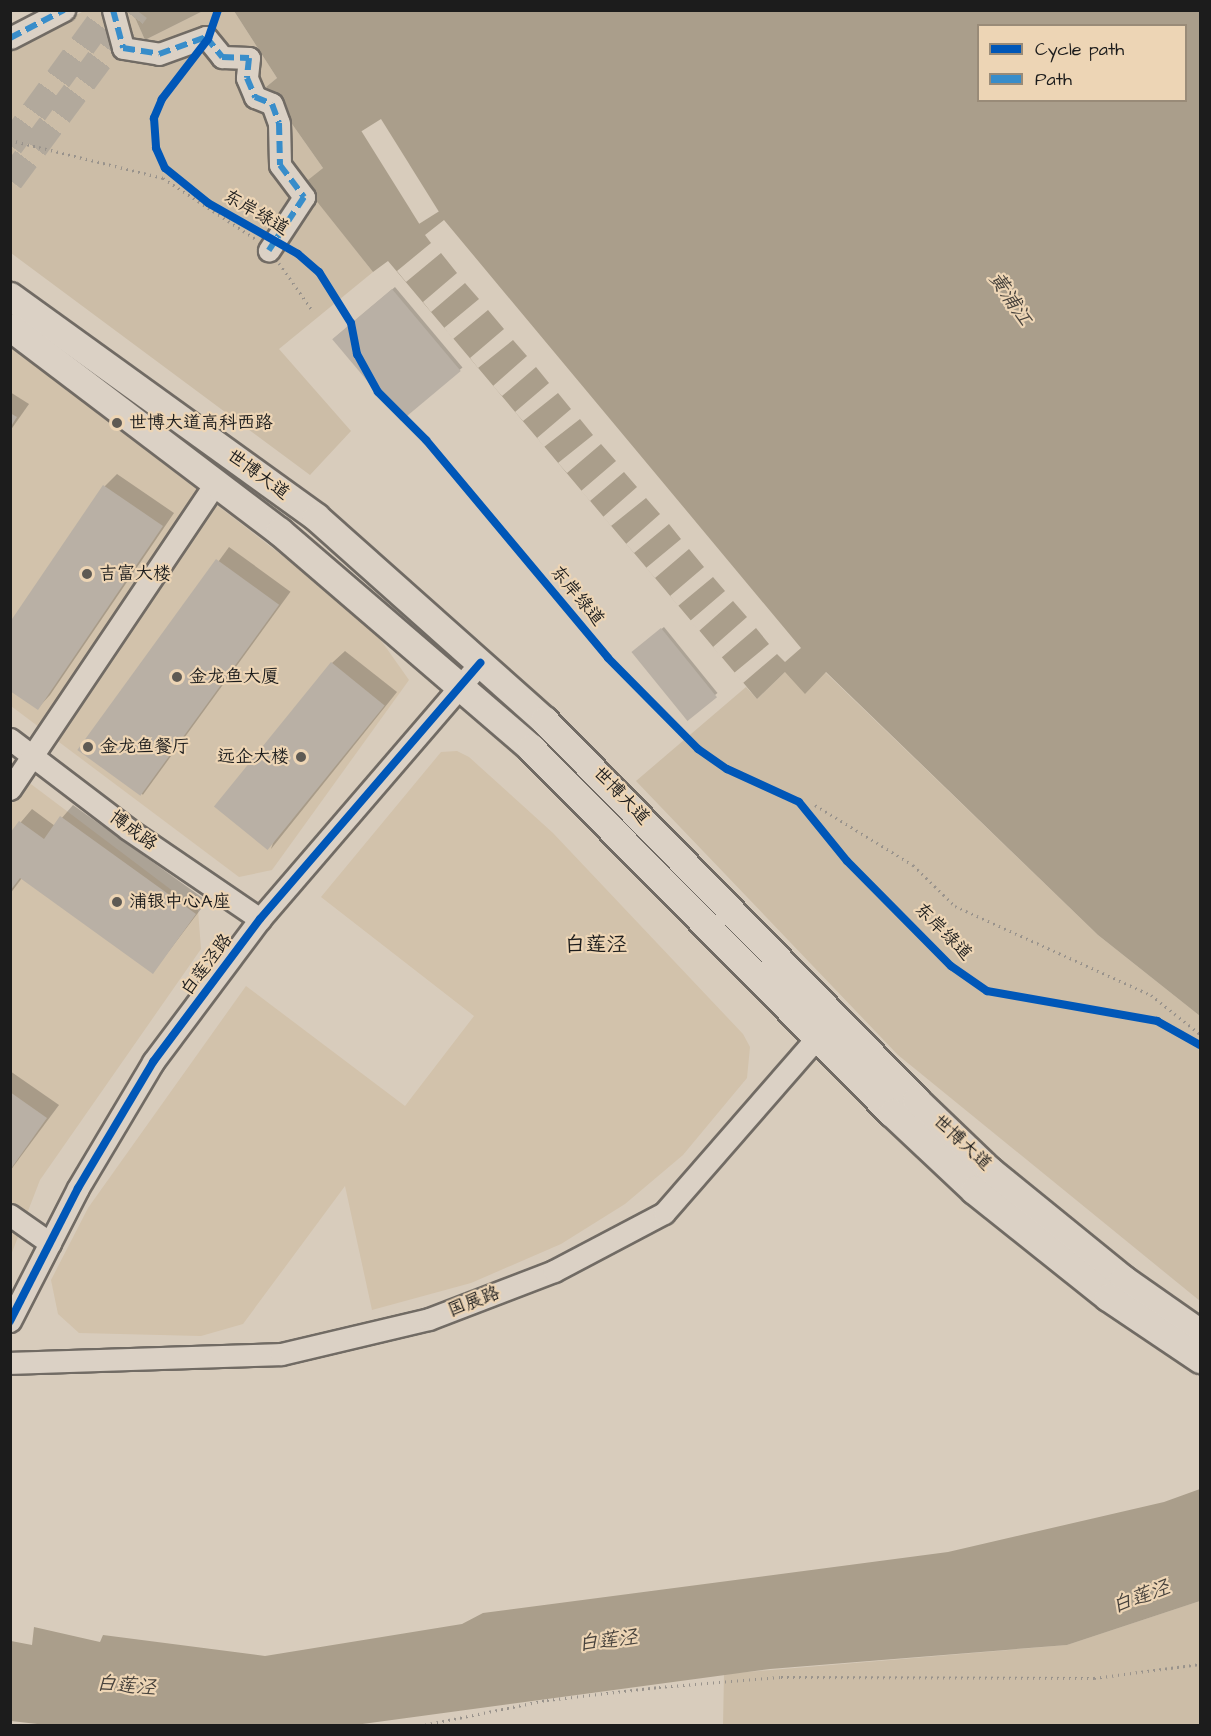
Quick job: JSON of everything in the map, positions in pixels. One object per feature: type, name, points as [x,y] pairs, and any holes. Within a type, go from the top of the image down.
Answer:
[{"type":"main road","name":"世博大道","points":[[10,296],[316,517],[480,663],[607,781],[826,1027]]},
{"type":"main road","name":"世博大道","points":[[10,327],[279,531],[531,748],[826,1027],[989,1170],[1116,1288],[1200,1359]]},
{"type":"main road","name":"世博大道","points":[[1116,1288],[1200,1333]]},
{"type":"street","points":[[10,38],[64,10]]},
{"type":"street","points":[[113,10],[123,48],[159,54],[206,37],[222,57],[249,58],[248,78],[255,97],[272,104],[279,123],[280,165],[304,197],[272,246]]},
{"type":"street","points":[[10,789],[35,757],[216,483]]},
{"type":"street","name":"白莲泾路","points":[[11,1318],[78,1188],[153,1062],[260,920],[480,663]]},
{"type":"street","name":"博成路","points":[[10,739],[128,829],[260,920]]},
{"type":"street","name":"国展路","points":[[10,1363],[280,1354],[429,1319],[554,1271],[664,1213],[826,1027]]},
{"type":"street","points":[[10,1215],[50,1243]]},
{"type":"path","points":[[10,140],[163,178],[272,246],[312,310]]},
{"type":"path","points":[[815,805],[913,865],[954,906],[1151,995],[1200,1034]]},
{"type":"path","points":[[1178,1031],[1200,1045]]},
{"type":"path","points":[[420,1725],[548,1700],[659,1687],[781,1677],[1094,1678],[1200,1664]]},
{"type":"shaded area","points":[[84,11],[132,11],[145,40],[203,11],[234,11],[277,78],[266,87],[323,168],[304,184],[373,272],[279,349],[351,431],[310,475],[11,253],[11,48]]},
{"type":"shaded area","points":[[10,345],[368,622],[409,680],[272,870],[239,877],[11,706]]},
{"type":"shaded area","points":[[785,672],[825,672],[1098,935],[1200,1016],[1200,1301],[898,1055],[636,781],[746,687],[757,699]]},
{"type":"shaded area","points":[[457,751],[469,757],[553,833],[743,1034],[750,1047],[747,1078],[683,1155],[625,1204],[561,1244],[471,1283],[372,1310],[345,1186],[243,1324],[201,1336],[79,1333],[58,1314],[51,1280],[88,1208],[246,986],[405,1106],[474,1016],[321,897],[441,752]]},
{"type":"shaded area","points":[[11,769],[198,910],[201,949],[40,1180],[11,1255]]},
{"type":"shaded area","points":[[1200,1601],[1200,1725],[723,1726],[724,1674],[1067,1645]]},
{"type":"water","points":[[132,11],[203,11],[145,40]]},
{"type":"water","name":"黄浦江","points":[[234,11],[1200,11],[1200,1016],[1098,935],[826,672],[805,694],[785,672],[757,699],[388,261],[373,272],[303,184],[323,168],[266,87],[277,78]]},
{"type":"water","points":[[1200,1489],[1200,1601],[1067,1645],[770,1669],[355,1725],[55,1726],[11,1721],[11,1641],[32,1645],[34,1627],[100,1642],[103,1635],[265,1656],[462,1624],[483,1613],[948,1552],[1164,1502]]},
{"type":"pier","points":[[381,119],[439,211],[419,224],[361,131]]},
{"type":"pier","points":[[444,220],[801,648],[785,662],[777,654],[743,683],[734,673],[769,644],[756,628],[721,658],[713,647],[747,617],[733,601],[699,631],[690,621],[725,591],[713,577],[678,606],[670,596],[704,567],[689,549],[655,578],[646,568],[681,539],[669,524],[634,553],[626,544],[660,514],[646,498],[611,526],[603,517],[637,487],[624,472],[590,501],[581,491],[616,461],[601,444],[567,473],[558,463],[593,435],[580,419],[544,447],[537,438],[571,409],[558,393],[523,421],[515,412],[549,383],[536,367],[502,396],[493,386],[527,356],[513,340],[478,368],[470,358],[504,329],[488,310],[453,339],[444,328],[479,299],[465,283],[431,312],[423,302],[457,273],[441,253],[406,282],[397,271],[431,243],[425,235]]},
{"type":"building","points":[[392,289],[461,371],[401,421],[332,339]]},
{"type":"building","points":[[10,413],[17,417],[10,428]]},
{"type":"building","name":"吉富大楼","points":[[103,485],[163,526],[38,710],[10,691],[10,622]]},
{"type":"building","name":"金龙鱼大厦","points":[[216,559],[279,605],[140,796],[77,750]]},
{"type":"building","points":[[661,628],[717,697],[687,721],[631,652]]},
{"type":"building","name":"远企大楼","points":[[331,662],[385,705],[268,850],[214,807]]},
{"type":"building","name":"浦银中心A座","points":[[60,816],[196,914],[153,974],[20,878],[10,891],[10,833],[19,821],[44,839]]},
{"type":"building","points":[[10,1092],[47,1118],[10,1170]]},
{"type":"tunnel","points":[[10,145],[108,10]]},
{"type":"tunnel","points":[[10,180],[136,10]]},
{"type":"marked path","points":[[10,38],[64,10]]},
{"type":"marked path","points":[[113,10],[123,48],[159,54],[206,37],[222,57],[249,58],[247,78],[255,97],[272,104],[279,123],[280,165],[304,197],[269,250]]},
{"type":"cycle path","name":"东岸绿道","points":[[218,10],[208,39],[162,99],[154,118],[156,148],[165,168],[208,203],[298,254],[319,272],[351,323],[357,354],[378,392],[426,440],[608,658],[698,749],[727,769],[799,802],[847,861],[951,966],[987,991],[1157,1021],[1200,1045]]},
{"type":"cycle path","points":[[10,1321],[78,1188],[153,1062],[260,919],[480,663]]},
{"type":"place","name":"世博大道高科西路","points":[[117,423]]},
{"type":"place","name":"吉富大楼","points":[[87,574]]},
{"type":"place","name":"金龙鱼大厦","points":[[177,677]]},
{"type":"place","name":"金龙鱼餐厅","points":[[88,747]]},
{"type":"place","name":"远企大楼","points":[[301,757]]},
{"type":"place","name":"浦银中心A座","points":[[117,902]]},
{"type":"district","name":"白莲泾","points":[[596,945]]}]
